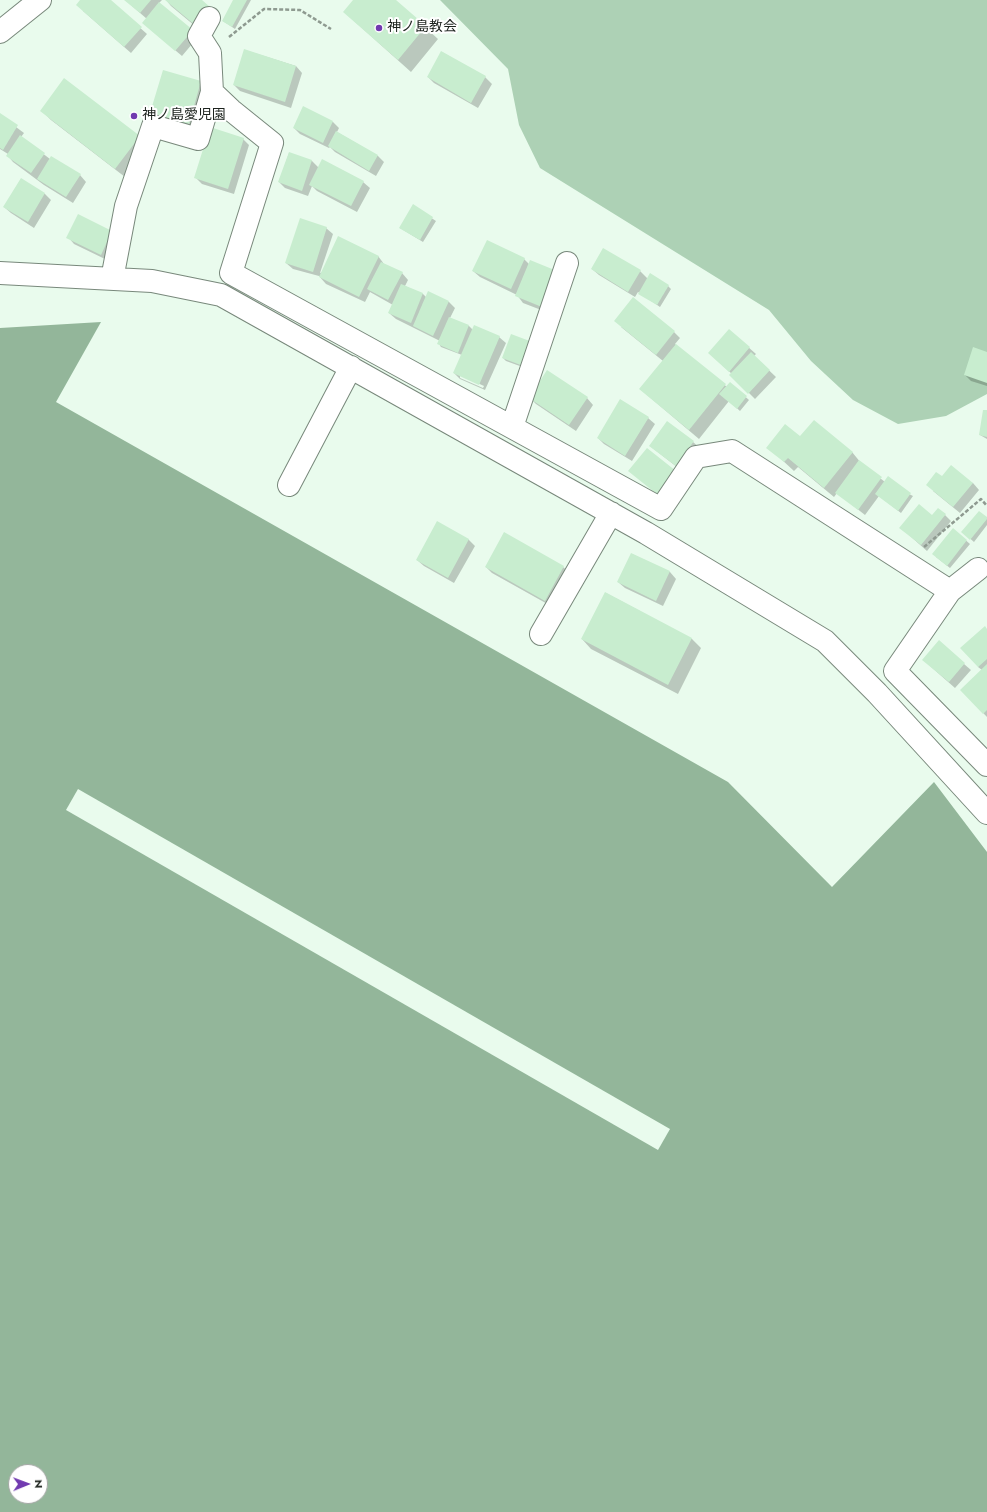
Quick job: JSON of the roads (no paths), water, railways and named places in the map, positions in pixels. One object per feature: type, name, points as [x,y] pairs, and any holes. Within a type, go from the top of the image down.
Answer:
[{"type":"street","points":[[0,32],[40,0]]},
{"type":"street","points":[[112,279],[126,206],[153,126],[198,139],[212,92],[210,53],[199,36],[209,18]]},
{"type":"street","points":[[212,92],[231,110],[272,143],[231,273],[221,295]]},
{"type":"street","points":[[512,427],[567,262]]},
{"type":"street","points":[[0,273],[152,282],[221,295],[646,533],[825,642],[877,693],[987,813]]},
{"type":"street","points":[[231,273],[661,509]]},
{"type":"street","points":[[289,485],[351,368]]},
{"type":"street","points":[[646,533],[696,457],[732,451],[950,591]]},
{"type":"street","points":[[541,634],[611,513]]},
{"type":"street","points":[[877,693],[895,672],[950,591],[978,569]]},
{"type":"street","points":[[895,672],[986,764],[963,787]]},
{"type":"place","name":"神ノ島教会","points":[[379,28]]},
{"type":"place","name":"神ノ島愛児園","points":[[134,116]]}]
